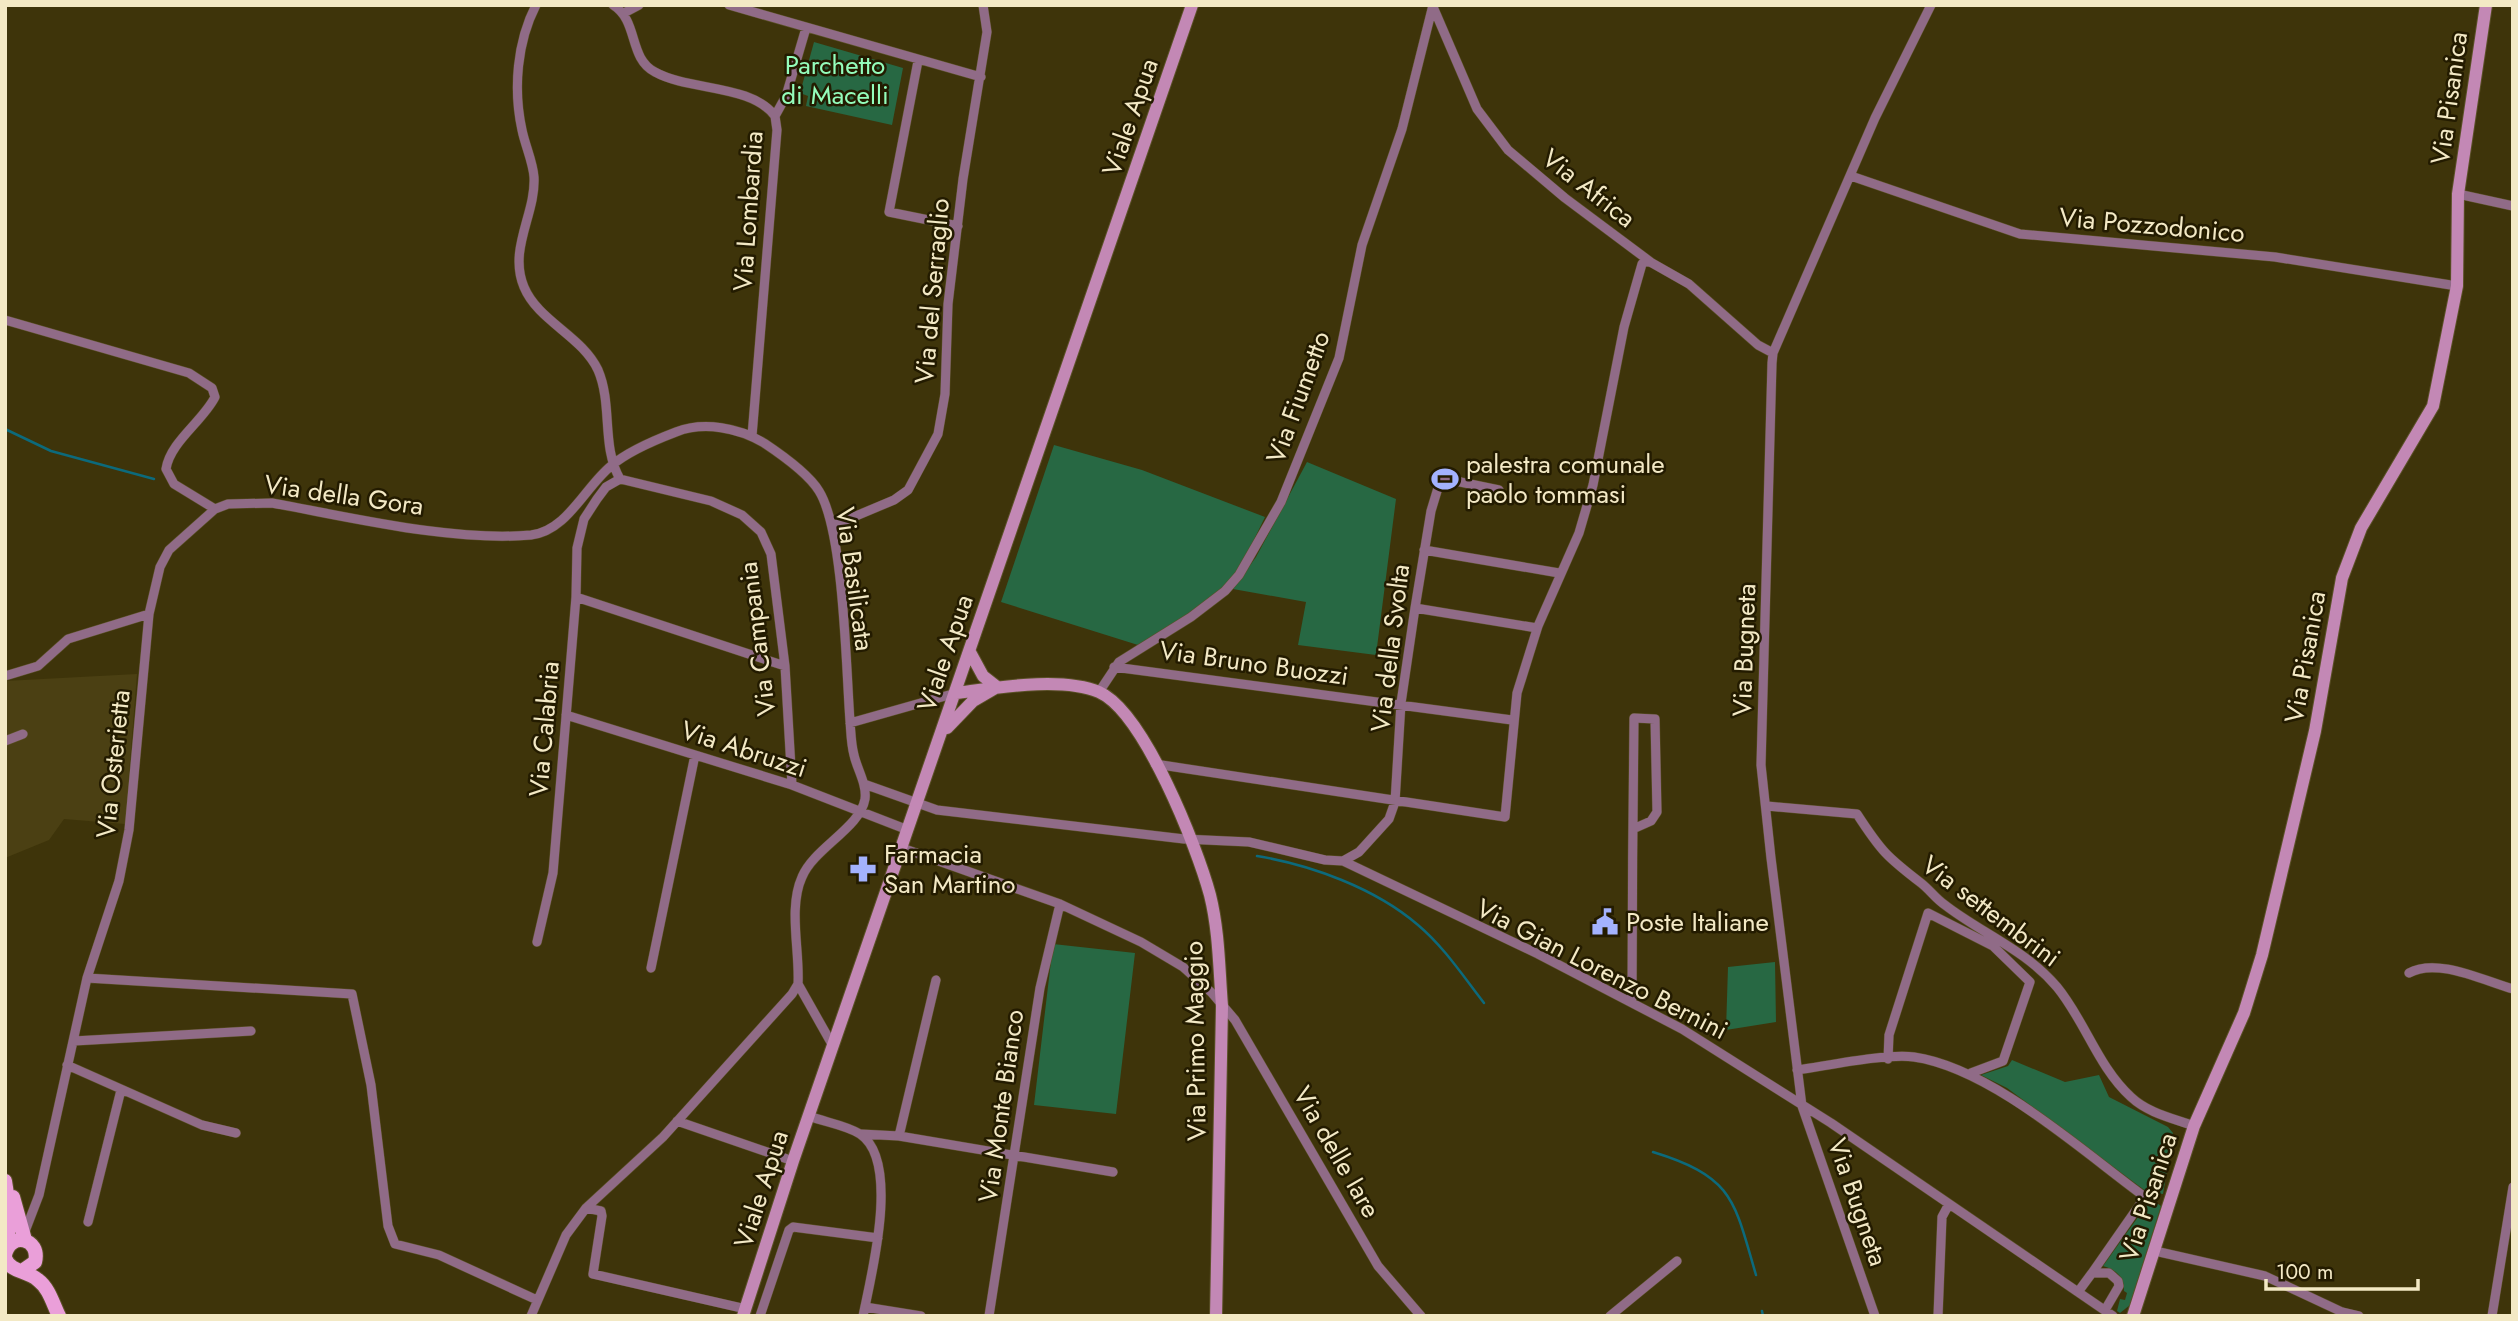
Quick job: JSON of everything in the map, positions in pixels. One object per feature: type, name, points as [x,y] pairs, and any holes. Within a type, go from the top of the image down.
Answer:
[{"type":"main road","points":[[5,1181],[19,1211],[25,1237],[33,1245],[37,1258],[68,1316]]},
{"type":"main road","points":[[5,1181],[10,1213],[10,1260]]},
{"type":"main road","points":[[6,1282],[15,1241],[25,1237]]},
{"type":"main road","points":[[10,1260],[30,1269],[37,1258]]},
{"type":"main road","points":[[10,1260],[43,1284],[59,1316]]},
{"type":"street","points":[[536,5],[523,34],[519,70],[521,126],[534,176],[518,267],[524,288],[536,306],[585,352],[597,369],[604,390],[612,465],[620,479]]},
{"type":"street","points":[[613,5],[624,13],[639,5]]},
{"type":"street","points":[[729,5],[981,77]]},
{"type":"street","name":"Via del Serraglio","points":[[832,526],[901,495],[916,480],[931,450],[945,394],[948,304],[987,32],[983,5]]},
{"type":"street","name":"Viale Apua","points":[[745,1312],[793,1161],[1192,5]]},
{"type":"street","name":"Via Bugneta","points":[[1875,1316],[1802,1106],[1761,765],[1773,353],[1851,176],[1931,5]]},
{"type":"street","name":"Via Pisanica","points":[[2133,1316],[2194,1126],[2244,1013],[2262,955],[2315,731],[2342,578],[2361,528],[2433,406],[2457,286],[2458,194],[2486,5]]},
{"type":"street","name":"Via Africa","points":[[1434,7],[1477,109],[1496,137],[1565,198],[1652,263],[1689,284],[1758,345],[1773,353]]},
{"type":"street","name":"Via Fiumetto","points":[[1099,692],[1114,667],[1225,591],[1239,575],[1281,502],[1339,358],[1362,245],[1402,129],[1434,7]]},
{"type":"street","name":"Via Lombardia","points":[[624,13],[640,57],[650,69],[672,78],[756,100],[775,116],[777,130],[752,436]]},
{"type":"street","points":[[775,116],[786,96],[806,28]]},
{"type":"street","points":[[918,61],[889,212],[958,226]]},
{"type":"street","name":"Via Pozzodonico","points":[[1851,176],[2020,234],[2275,257],[2457,286]]},
{"type":"street","points":[[2458,194],[2513,206]]},
{"type":"street","points":[[1155,764],[1505,817],[1512,720],[1517,693],[1537,628],[1559,573],[1579,533],[1593,485],[1624,327],[1639,270],[1644,261],[1652,263]]},
{"type":"street","points":[[5,320],[159,363],[200,378],[212,388],[215,397],[210,408],[170,458],[166,468],[174,484],[215,509]]},
{"type":"street","name":"Via Basilicata","points":[[612,465],[678,431],[715,427],[752,436],[773,449],[815,485],[832,526],[853,752],[866,796],[861,812]]},
{"type":"street","name":"Via della Gora","points":[[215,509],[228,504],[272,503],[398,526],[533,535],[549,530],[612,465]]},
{"type":"street","name":"Via della Svolta","points":[[1343,860],[1359,852],[1373,839],[1388,819],[1395,802],[1401,703],[1424,550],[1441,478],[1499,490]]},
{"type":"street","name":"Via Calabria","points":[[537,942],[553,873],[576,597],[577,548],[584,519],[606,487],[620,479]]},
{"type":"street","name":"Via Campania","points":[[620,479],[711,501],[742,515],[761,532],[771,554],[785,666],[792,785]]},
{"type":"street","name":"Via Osterietta","points":[[25,1237],[39,1195],[88,978],[119,881],[129,830],[149,614],[164,558],[201,519],[215,509]]},
{"type":"street","points":[[571,510],[584,519]]},
{"type":"street","points":[[1424,550],[1559,573]]},
{"type":"street","points":[[576,597],[785,666]]},
{"type":"street","points":[[1415,607],[1537,628]]},
{"type":"street","points":[[5,676],[38,666],[68,639],[149,614]]},
{"type":"street","points":[[940,737],[973,701],[998,687],[983,676],[970,652]]},
{"type":"street","name":"Via Bruno Buozzi","points":[[1114,667],[1401,703],[1512,720]]},
{"type":"street","name":"Via Primo Maggio","points":[[956,692],[998,687],[1072,685],[1099,692],[1129,716],[1192,838],[1210,896],[1217,930],[1222,1006],[1216,1316]]},
{"type":"street","points":[[850,723],[956,692]]},
{"type":"street","name":"Via Abruzzi","points":[[566,716],[792,785],[908,830]]},
{"type":"street","points":[[1632,1001],[1633,829],[1634,718],[1655,719],[1657,812],[1651,821],[1633,829]]},
{"type":"street","points":[[5,741],[23,734]]},
{"type":"street","points":[[651,968],[695,755]]},
{"type":"street","points":[[863,784],[916,805]]},
{"type":"street","name":"Via Gian Lorenzo Bernini","points":[[916,805],[937,810],[1249,842],[1325,860],[1343,860],[1632,1001],[1721,1053],[2109,1313]]},
{"type":"street","name":"Via settembrini","points":[[1767,806],[1857,814],[1875,844],[1894,864],[1923,884],[1944,905],[2031,962],[2057,987],[2111,1074],[2129,1095],[2151,1110],[2194,1126]]},
{"type":"street","points":[[833,1046],[798,984],[796,903],[801,878],[820,852],[861,812]]},
{"type":"street","name":"Via delle Iare","points":[[902,848],[1060,904],[1167,956],[1208,989],[1236,1020],[1378,1266],[1421,1316]]},
{"type":"street","name":"Via Monte Bianco","points":[[989,1316],[1016,1157],[1040,988],[1060,904]]},
{"type":"street","points":[[1888,1059],[1889,1035],[1928,913],[1993,946],[2031,982],[2003,1060],[1971,1073]]},
{"type":"street","points":[[2409,973],[2427,967],[2440,968],[2513,989]]},
{"type":"street","points":[[88,978],[352,994],[371,1085],[388,1226],[395,1244],[439,1255],[537,1300]]},
{"type":"street","points":[[899,1136],[936,980]]},
{"type":"street","points":[[531,1316],[566,1234],[586,1208],[638,1163],[780,1009],[798,984]]},
{"type":"street","points":[[74,1041],[251,1031]]},
{"type":"street","points":[[1797,1070],[1911,1056],[1971,1073],[2145,1197],[2078,1292]]},
{"type":"street","points":[[67,1065],[202,1125],[236,1133]]},
{"type":"street","points":[[88,1222],[121,1090]]},
{"type":"street","points":[[809,1116],[861,1134],[899,1136],[1112,1172]]},
{"type":"street","points":[[677,1121],[793,1161]]},
{"type":"street","points":[[861,1134],[875,1156],[881,1184],[878,1238],[864,1311],[921,1316]]},
{"type":"street","points":[[2492,1316],[2513,1187]]},
{"type":"street","points":[[1938,1316],[1942,1217],[1949,1204]]},
{"type":"street","points":[[586,1208],[601,1211],[602,1216],[593,1274],[745,1312]]},
{"type":"street","points":[[760,1316],[789,1230],[793,1227],[878,1238]]},
{"type":"street","points":[[2155,1251],[2265,1276],[2342,1312],[2359,1316]]},
{"type":"street","points":[[1610,1316],[1677,1261]]},
{"type":"street","points":[[2092,1273],[2105,1271],[2118,1281],[2118,1293],[2109,1313]]},
{"type":"shaded area","points":[[137,674],[125,824],[64,819],[49,840],[5,858],[5,681]]},
{"type":"green space","name":"Parchetto di Macelli","points":[[814,42],[903,68],[892,125],[806,106],[808,96],[800,93]]},
{"type":"green space","points":[[1054,445],[1142,470],[1265,517],[1250,549],[1231,579],[1199,607],[1138,645],[1001,602]]},
{"type":"green space","points":[[1307,462],[1396,499],[1376,655],[1298,645],[1306,602],[1233,589],[1256,557]]},
{"type":"green space","points":[[1053,944],[1135,953],[1116,1114],[1034,1105]]},
{"type":"green space","points":[[1775,962],[1776,1022],[1726,1030],[1728,967]]},
{"type":"green space","points":[[2012,1060],[2065,1082],[2099,1075],[2109,1097],[2168,1127],[2173,1133],[2163,1194],[2147,1192],[2007,1088],[1981,1075],[2008,1066]]},
{"type":"green space","points":[[2151,1199],[2161,1206],[2130,1305],[2120,1313],[2117,1311],[2120,1299],[2125,1300],[2127,1293],[2119,1275],[2103,1266]]},
{"type":"waterway","points":[[5,429],[51,451],[154,479]]},
{"type":"waterway","points":[[1257,856],[1299,865],[1342,880],[1401,912],[1436,943],[1484,1003]]},
{"type":"waterway","points":[[1653,1152],[1700,1171],[1727,1195],[1742,1228],[1756,1275]]},
{"type":"waterway","points":[[1762,1311],[1763,1316]]},
{"type":"place","name":"palestra comunale paolo tommasi","points":[[1445,479]]},
{"type":"place","name":"Farmacia San Martino","points":[[863,869]]},
{"type":"place","name":"Poste Italiane","points":[[1605,922]]}]
